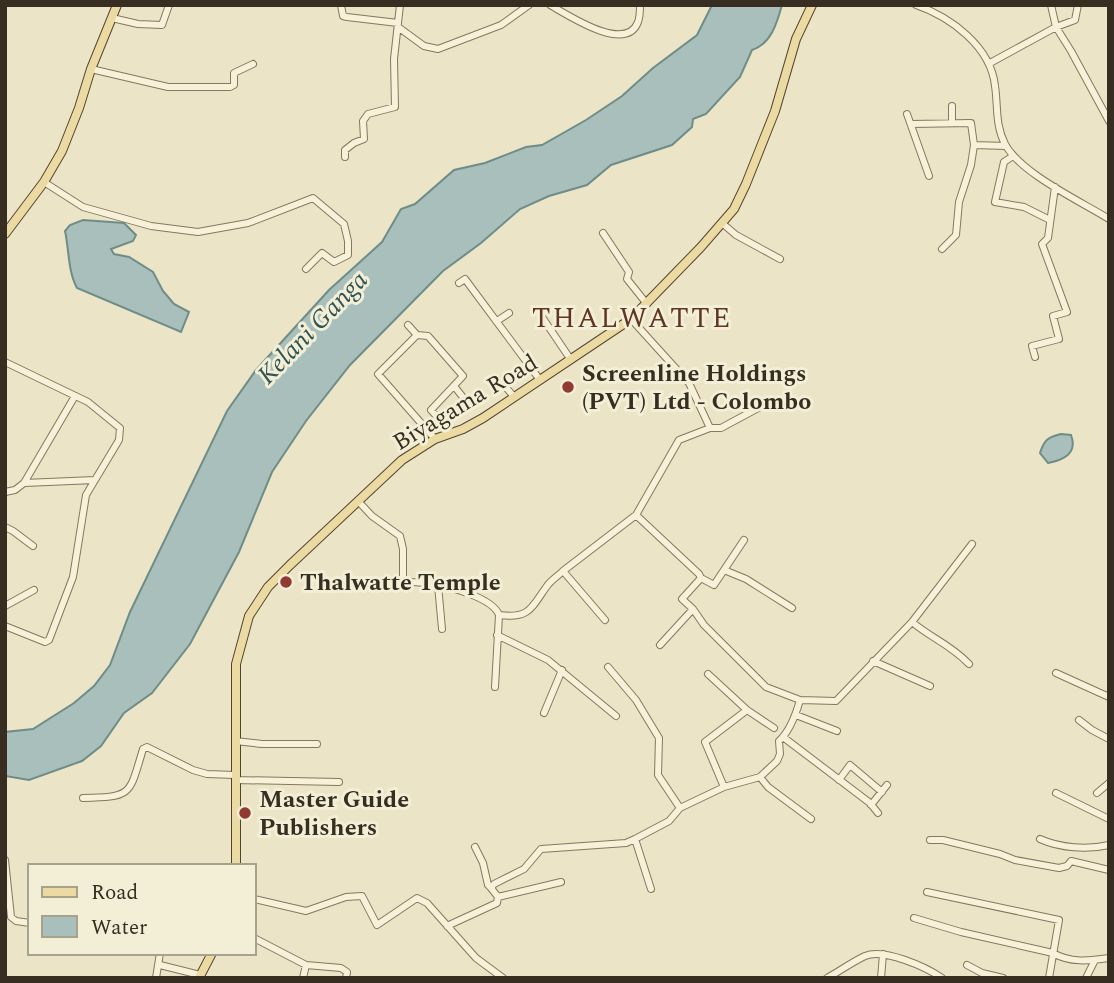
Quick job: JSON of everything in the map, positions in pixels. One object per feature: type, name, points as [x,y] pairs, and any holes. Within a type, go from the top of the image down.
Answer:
[{"type":"main road","points":[[5,234],[44,182],[68,136],[117,5]]},
{"type":"main road","name":"Biyagama Road","points":[[236,864],[236,664],[249,616],[268,587],[402,460],[435,439],[463,429],[514,397],[631,319],[648,304],[734,209],[775,111],[793,46],[812,5]]},
{"type":"main road","points":[[200,976],[211,955]]},
{"type":"street","points":[[112,18],[138,24],[162,25],[169,5]]},
{"type":"street","points":[[341,5],[346,18],[398,25],[424,46],[438,49],[500,25],[529,5]]},
{"type":"street","points":[[345,157],[345,150],[364,139],[363,121],[368,114],[395,107],[394,72],[400,5]]},
{"type":"street","points":[[550,5],[599,31],[626,34],[634,29],[638,21],[640,5]]},
{"type":"street","points":[[916,5],[940,11],[983,52],[990,63],[996,87],[998,123],[1006,146],[1013,156],[1055,187],[1109,219]]},
{"type":"street","points":[[1051,5],[1056,27],[1072,51],[1109,121]]},
{"type":"street","points":[[990,63],[1056,27],[1075,20],[1078,5]]},
{"type":"street","points":[[91,69],[153,85],[195,89],[230,87],[233,85],[236,70],[253,64]]},
{"type":"street","points":[[952,106],[953,122]]},
{"type":"street","points":[[907,114],[929,176]]},
{"type":"street","points":[[911,124],[972,123],[974,145],[971,165],[959,202],[956,235],[942,249]]},
{"type":"street","points":[[974,145],[1006,146]]},
{"type":"street","points":[[1013,156],[1004,162],[995,202],[1024,207],[1050,220]]},
{"type":"street","points":[[44,182],[83,207],[151,226],[198,232],[248,223],[313,198],[344,224],[348,255],[334,262],[322,253],[306,269]]},
{"type":"street","points":[[1035,357],[1032,346],[1059,339],[1053,316],[1067,312],[1042,244],[1048,238],[1055,187]]},
{"type":"street","points":[[722,223],[736,235],[780,259]]},
{"type":"street","points":[[603,233],[629,272],[627,279],[648,304]]},
{"type":"street","points":[[459,284],[465,279],[540,380]]},
{"type":"street","points":[[496,321],[509,313]]},
{"type":"street","points":[[542,317],[571,360]]},
{"type":"street","points":[[631,319],[689,383],[710,428]]},
{"type":"street","points":[[408,325],[417,335],[428,336],[463,376],[431,410],[440,420]]},
{"type":"street","points":[[417,335],[378,374],[435,439]]},
{"type":"street","points":[[5,362],[104,413],[122,433],[86,495],[74,577],[49,640],[44,642],[5,626]]},
{"type":"street","points":[[500,380],[514,397]]},
{"type":"street","points":[[453,386],[462,396]]},
{"type":"street","points":[[5,492],[15,490],[24,483],[75,396]]},
{"type":"street","points":[[499,615],[517,616],[532,609],[550,581],[636,515],[679,440],[710,428],[721,428],[760,407]]},
{"type":"street","points":[[24,483],[95,480]]},
{"type":"street","points":[[358,500],[372,516],[400,536],[403,548],[403,580],[438,585],[490,602],[497,607],[498,666],[495,687]]},
{"type":"street","points":[[636,515],[701,578],[714,585],[744,540]]},
{"type":"street","points":[[5,527],[33,546]]},
{"type":"street","points":[[701,578],[682,599],[766,687],[800,700],[836,701],[848,692],[873,661],[912,622],[972,544]]},
{"type":"street","points":[[724,570],[746,579],[792,608]]},
{"type":"street","points":[[564,571],[605,620]]},
{"type":"street","points":[[438,585],[442,629]]},
{"type":"street","points":[[5,606],[34,590]]},
{"type":"street","points":[[660,645],[693,609]]},
{"type":"street","points":[[912,622],[956,650],[969,664]]},
{"type":"street","points":[[497,635],[548,660],[617,716]]},
{"type":"street","points":[[873,661],[930,686]]},
{"type":"street","points":[[608,667],[636,701],[659,738],[658,775],[680,808]]},
{"type":"street","points":[[544,713],[562,670]]},
{"type":"street","points":[[1056,673],[1109,697]]},
{"type":"street","points":[[708,674],[747,710],[774,728]]},
{"type":"street","points":[[491,888],[524,869],[541,849],[626,843],[669,821],[680,808],[724,787],[760,777],[777,761],[780,754],[779,741],[796,715],[800,700]]},
{"type":"street","points":[[724,787],[705,742],[747,710]]},
{"type":"street","points":[[796,715],[836,731]]},
{"type":"street","points":[[1079,720],[1109,739]]},
{"type":"street","points":[[783,737],[878,813]]},
{"type":"street","points":[[235,741],[317,744]]},
{"type":"street","points":[[83,798],[114,797],[127,792],[132,785],[143,749],[147,747],[207,774],[339,782]]},
{"type":"street","points":[[839,780],[850,765],[881,792]]},
{"type":"street","points":[[760,777],[811,819]]},
{"type":"street","points":[[1097,793],[1109,783]]},
{"type":"street","points":[[872,806],[887,785]]},
{"type":"street","points":[[1056,793],[1109,819]]},
{"type":"street","points":[[635,839],[651,889]]},
{"type":"street","points":[[1040,839],[1063,846],[1099,848],[1109,845]]},
{"type":"street","points":[[930,840],[968,845],[1024,862],[1059,868],[1071,861],[1093,864],[1109,870]]},
{"type":"street","points":[[447,926],[497,903],[498,897],[488,885],[483,863],[475,848]]},
{"type":"street","points":[[5,860],[11,917],[16,921],[28,923]]},
{"type":"street","points":[[498,897],[561,882]]},
{"type":"street","points":[[927,892],[1059,920],[1049,978]]},
{"type":"street","points":[[256,899],[306,911],[346,897],[362,896],[377,925],[417,898],[427,903],[475,958],[503,978]]},
{"type":"street","points":[[914,918],[1053,953],[1062,958],[1109,958]]},
{"type":"street","points":[[256,939],[306,965],[341,968],[347,972],[345,978]]},
{"type":"street","points":[[881,978],[883,954]]},
{"type":"street","points":[[831,977],[867,955],[883,954],[927,968],[942,978]]},
{"type":"street","points":[[156,978],[160,955]]},
{"type":"street","points":[[1086,978],[1095,960]]},
{"type":"street","points":[[160,965],[200,976]]},
{"type":"street","points":[[303,978],[306,965]]},
{"type":"street","points":[[967,965],[982,973],[1003,978]]},
{"type":"street","points":[[927,968],[927,978]]},
{"type":"water","name":"Kelani Ganga","points":[[712,5],[782,5],[769,38],[752,50],[740,77],[706,114],[693,119],[692,127],[672,145],[611,165],[587,185],[549,196],[520,209],[443,271],[350,365],[306,421],[272,472],[239,552],[190,644],[152,693],[124,713],[101,746],[82,761],[29,780],[5,776],[5,732],[33,729],[74,703],[94,686],[110,665],[130,612],[227,411],[256,370],[329,290],[382,242],[401,209],[415,204],[454,170],[485,163],[526,147],[542,145],[586,120],[622,96],[653,68],[697,35]]},
{"type":"water","points":[[83,220],[124,223],[136,235],[133,241],[111,249],[114,254],[129,257],[153,272],[174,304],[189,312],[181,332],[77,288],[70,268],[65,231],[70,225]]},
{"type":"water","points":[[1061,434],[1071,435],[1071,451],[1064,458],[1048,463],[1040,453],[1047,440]]},
{"type":"place","name":"Screenline Holdings (PVT) Ltd - Colombo","points":[[568,387]]},
{"type":"place","name":"Thalwatte Temple","points":[[286,582]]},
{"type":"place","name":"Master Guide Publishers","points":[[245,813]]},
{"type":"district","name":"THALWATTE","points":[[632,317]]}]
